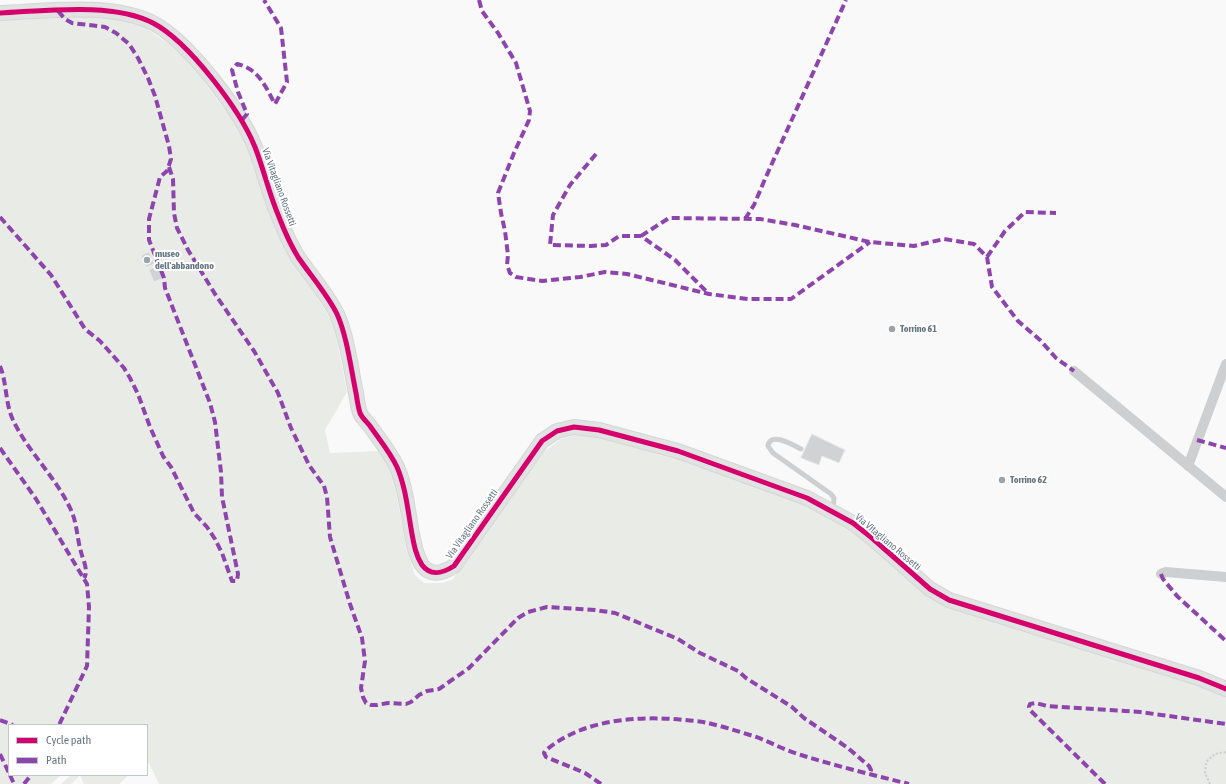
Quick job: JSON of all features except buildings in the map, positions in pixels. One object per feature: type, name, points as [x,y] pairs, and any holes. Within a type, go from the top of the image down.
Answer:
[{"type":"street","name":"Via Vitagliano Rossetti","points":[[0,13],[103,10],[129,14],[153,23],[174,38],[198,62],[242,120],[255,147],[276,212],[286,234],[297,255],[331,304],[338,317],[343,330],[360,413],[391,456],[397,467],[401,479],[413,541],[418,557],[423,566],[430,572],[438,574],[446,572],[454,566],[542,441],[557,431],[574,427],[599,430],[678,451],[807,498],[833,511],[852,523],[872,538],[930,589],[949,600],[1199,678],[1226,689]]},
{"type":"street","points":[[1188,466],[1226,364]]},
{"type":"street","points":[[1074,372],[1226,497]]},
{"type":"street","points":[[1161,574],[1166,572],[1226,577]]},
{"type":"lane","points":[[801,449],[776,438],[771,439],[768,446],[773,453],[831,494],[834,498],[833,511]]},
{"type":"path","points":[[1210,784],[1205,773],[1206,762],[1215,754],[1226,752]]},
{"type":"shaded area","points":[[86,15],[119,18],[144,27],[170,45],[190,63],[229,115],[247,146],[265,201],[285,250],[314,292],[334,325],[347,392],[325,430],[330,453],[380,451],[393,475],[406,547],[415,575],[424,583],[443,583],[453,579],[545,451],[561,439],[577,435],[607,438],[653,450],[790,497],[852,529],[927,594],[941,604],[1179,676],[1226,694],[1226,784],[159,784],[148,764],[148,724],[8,724],[8,776],[60,776],[51,784],[0,784],[0,18]]},
{"type":"shaded area","points":[[70,776],[79,776],[71,784],[61,784]]},
{"type":"shaded area","points":[[80,776],[128,776],[119,784],[84,784]]},
{"type":"marked path","points":[[242,120],[247,114],[238,92],[232,70],[237,64],[245,66],[256,74],[275,104],[287,82],[281,28],[264,0]]},
{"type":"marked path","points":[[479,0],[482,11],[498,33],[516,63],[530,111],[529,120],[498,193],[505,231],[508,255],[507,265],[510,273],[516,277],[542,281],[580,277],[605,272],[627,274],[709,294],[748,299],[791,299],[870,242]]},
{"type":"marked path","points":[[745,219],[754,205],[846,0]]},
{"type":"marked path","points":[[0,217],[51,275],[85,329],[100,341],[124,368],[138,394],[150,427],[163,456],[171,467],[194,513],[207,527],[215,539],[222,553],[232,581],[237,581],[238,574],[222,497],[221,472],[215,422],[210,403],[165,288],[164,278],[149,240],[149,219],[160,177],[167,171],[171,159],[169,146],[155,96],[148,78],[129,44],[116,33],[105,27],[72,23],[65,19],[58,11]]},
{"type":"marked path","points":[[596,154],[570,185],[553,215],[550,245],[606,245],[619,236],[641,236],[675,260],[709,294]]},
{"type":"marked path","points":[[169,167],[173,179],[174,213],[177,228],[188,250],[215,294],[254,351],[278,393],[291,428],[309,465],[324,486],[327,497],[330,537],[362,638],[365,661],[361,688],[366,703],[371,705],[388,703],[406,704],[427,691],[439,689],[469,668],[518,618],[528,612],[547,607],[595,610],[615,613],[678,639],[700,653],[738,671],[746,678],[792,707],[804,718],[848,748],[869,766],[871,770],[870,774]]},
{"type":"marked path","points":[[987,257],[1005,231],[1025,212],[1056,213]]},
{"type":"marked path","points":[[641,236],[669,218],[760,219],[795,225],[870,242],[914,246],[944,239],[974,244],[987,257],[992,287],[1018,321],[1040,340],[1056,358],[1074,371]]},
{"type":"marked path","points":[[0,366],[4,379],[10,413],[13,420],[26,443],[65,498],[73,515],[86,569],[84,578]]},
{"type":"marked path","points":[[1197,440],[1226,448]]},
{"type":"marked path","points":[[0,448],[36,499],[87,584],[89,607],[87,666],[59,724]]},
{"type":"marked path","points":[[1161,574],[1163,579],[1177,596],[1226,641]]},
{"type":"marked path","points":[[1105,784],[1030,710],[1030,704],[1036,703],[1047,706],[1140,712],[1226,724]]},
{"type":"marked path","points":[[0,720],[10,724]]},
{"type":"marked path","points":[[601,784],[585,773],[546,757],[544,753],[545,751],[562,739],[580,730],[600,724],[620,720],[683,720],[703,722],[720,726],[756,737],[801,755],[841,767],[909,784]]},
{"type":"marked path","points":[[0,754],[8,771]]},
{"type":"marked path","points":[[10,776],[14,784]]},
{"type":"marked path","points":[[24,784],[30,776]]},
{"type":"cycle path","points":[[0,13],[78,9],[119,12],[137,16],[153,23],[167,32],[182,45],[212,78],[248,132],[255,147],[275,208],[292,247],[329,299],[337,314],[346,342],[360,413],[388,451],[397,467],[405,492],[418,558],[422,565],[429,571],[437,573],[454,566],[542,441],[557,431],[574,427],[599,430],[678,451],[807,498],[853,523],[930,589],[949,600],[1199,678],[1226,689]]},
{"type":"place","name":"museo dell'abbandono","points":[[147,260]]},
{"type":"place","name":"Torrino 61","points":[[892,329]]},
{"type":"place","name":"Torrino 62","points":[[1002,480]]}]
